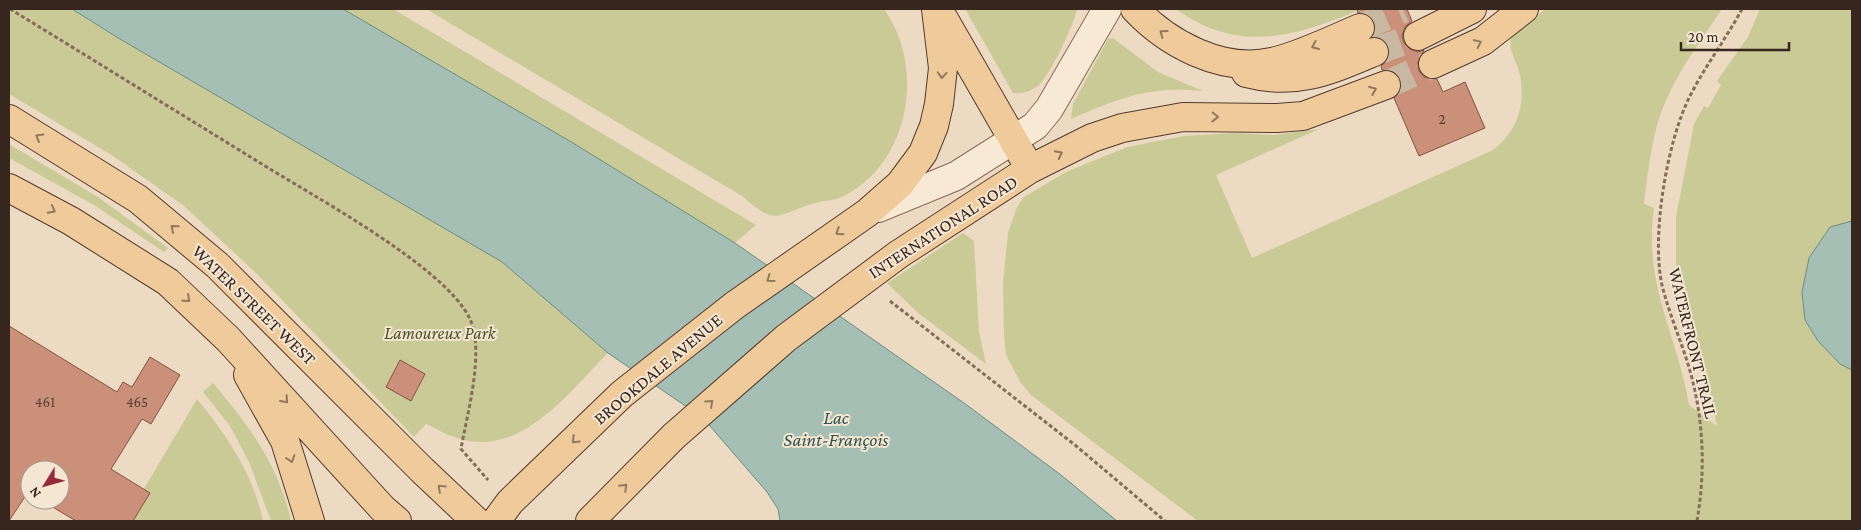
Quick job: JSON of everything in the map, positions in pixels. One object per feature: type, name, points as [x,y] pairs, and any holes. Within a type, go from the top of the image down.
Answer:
[{"type":"main road","name":"INTERNATIONAL ROAD","points":[[937,9],[1030,169]]},
{"type":"main road","name":"INTERNATIONAL ROAD","points":[[810,251],[867,213],[900,184],[924,153],[934,126],[942,68],[937,9]]},
{"type":"main road","points":[[1136,9],[1148,22],[1169,38],[1247,74],[1303,78],[1326,72],[1374,52]]},
{"type":"main road","points":[[1418,36],[1472,9]]},
{"type":"main road","points":[[1434,64],[1483,41],[1524,9]]},
{"type":"main road","points":[[1217,60],[1239,63],[1270,62],[1297,54],[1360,28]]},
{"type":"main road","name":"INTERNATIONAL ROAD","points":[[590,521],[674,436],[786,338],[856,284],[1030,169],[1092,138],[1122,128],[1183,117],[1277,118],[1303,116],[1325,110],[1386,85]]},
{"type":"main road","name":"WATER STREET WEST","points":[[9,119],[138,199],[217,265],[415,463],[476,521]]},
{"type":"main road","points":[[9,188],[71,221],[141,264],[174,287],[228,339],[383,509],[397,521]]},
{"type":"main road","name":"BROOKDALE AVENUE","points":[[503,512],[622,394],[735,305],[810,251]]},
{"type":"main road","points":[[228,339],[285,441],[310,521]]},
{"type":"street","points":[[867,213],[908,193],[956,176],[1035,126],[1044,118],[1107,9]]},
{"type":"path","points":[[10,9],[391,245],[452,293],[464,308],[475,336],[473,378],[461,449],[503,512]]},
{"type":"path","name":"WATERFRONT TRAIL","points":[[1697,521],[1703,453],[1693,382],[1662,284],[1658,251],[1661,215],[1670,154],[1680,120],[1704,69],[1729,34],[1742,9]]},
{"type":"path","points":[[888,299],[1075,445],[1165,521]]},
{"type":"green space","name":"Lamoureux Park","points":[[9,9],[72,9],[120,39],[502,262],[608,353],[558,404],[520,432],[500,440],[478,442],[450,436],[426,424],[414,437],[256,273],[184,206],[113,156],[9,94]]},
{"type":"green space","points":[[343,9],[393,9],[756,225],[735,243],[573,143]]},
{"type":"green space","points":[[426,9],[884,9],[897,32],[905,58],[907,85],[904,112],[896,138],[883,162],[865,182],[842,197],[819,202],[777,216],[771,215],[763,212],[742,196]]},
{"type":"green space","points":[[965,9],[1077,9],[1057,58],[1041,83],[1028,91],[1013,93]]},
{"type":"green space","points":[[1176,9],[1362,9],[1338,19],[1291,33],[1246,36],[1223,32],[1200,23]]},
{"type":"green space","points":[[1545,9],[1722,9],[1684,66],[1661,112],[1652,147],[1644,204],[1654,208],[1652,236],[1653,261],[1657,285],[1684,379],[1689,405],[1717,426],[1707,375],[1676,269],[1676,217],[1694,124],[1704,106],[1708,108],[1721,85],[1717,81],[1748,37],[1760,9],[1852,9],[1852,221],[1830,227],[1809,258],[1805,320],[1818,341],[1840,364],[1852,370],[1852,521],[1198,521],[1031,395],[1021,383],[1006,355],[1003,283],[1008,233],[1017,207],[1024,197],[1066,172],[1127,147],[1184,136],[1234,133],[1274,135],[1319,129],[1216,175],[1252,258],[1491,151],[1500,144],[1514,125],[1521,104],[1521,80],[1511,50],[1511,38]]},
{"type":"green space","points":[[1113,38],[1158,72],[1203,91],[1166,90],[1135,95],[1071,119],[1073,104],[1108,39]]},
{"type":"green space","points":[[9,144],[98,197],[168,248],[164,252],[94,205],[9,158]]},
{"type":"green space","points":[[963,233],[974,241],[979,332],[986,364],[918,313],[887,283]]},
{"type":"green space","points":[[213,383],[251,431],[261,447],[279,482],[291,521],[271,521],[249,462],[230,426],[203,392]]},
{"type":"green space","points":[[197,399],[238,456],[253,487],[263,521],[125,521]]},
{"type":"water","name":"Lac Saint-François","points":[[72,9],[343,9],[573,143],[735,243],[964,403],[1061,475],[1117,521],[780,521],[778,509],[767,492],[703,418],[608,353],[502,262],[120,39]]},
{"type":"water","points":[[1852,221],[1852,370],[1840,364],[1818,341],[1805,320],[1802,292],[1809,258],[1830,227]]},
{"type":"building","points":[[1357,9],[1407,9],[1412,21],[1405,27],[1402,36],[1404,43],[1410,49],[1418,52],[1424,50],[1418,62],[1419,71],[1424,77],[1437,79],[1443,92],[1465,82],[1485,128],[1419,156],[1394,98],[1401,88],[1400,79],[1396,73],[1382,70],[1381,66],[1386,62],[1389,54],[1388,46],[1383,39],[1373,37],[1376,29],[1374,21],[1369,15],[1358,13]]},
{"type":"building","points":[[9,326],[117,392],[123,382],[132,387],[150,357],[180,375],[151,424],[142,419],[111,469],[150,493],[133,521],[76,521],[58,510],[70,510],[70,460],[20,460],[20,504],[9,521]]},
{"type":"building","points":[[400,360],[425,374],[411,401],[386,387]]},
{"type":"tunnel","points":[[1360,28],[1403,9]]},
{"type":"tunnel","points":[[1374,52],[1418,36]]},
{"type":"tunnel","points":[[1386,85],[1433,64]]}]
